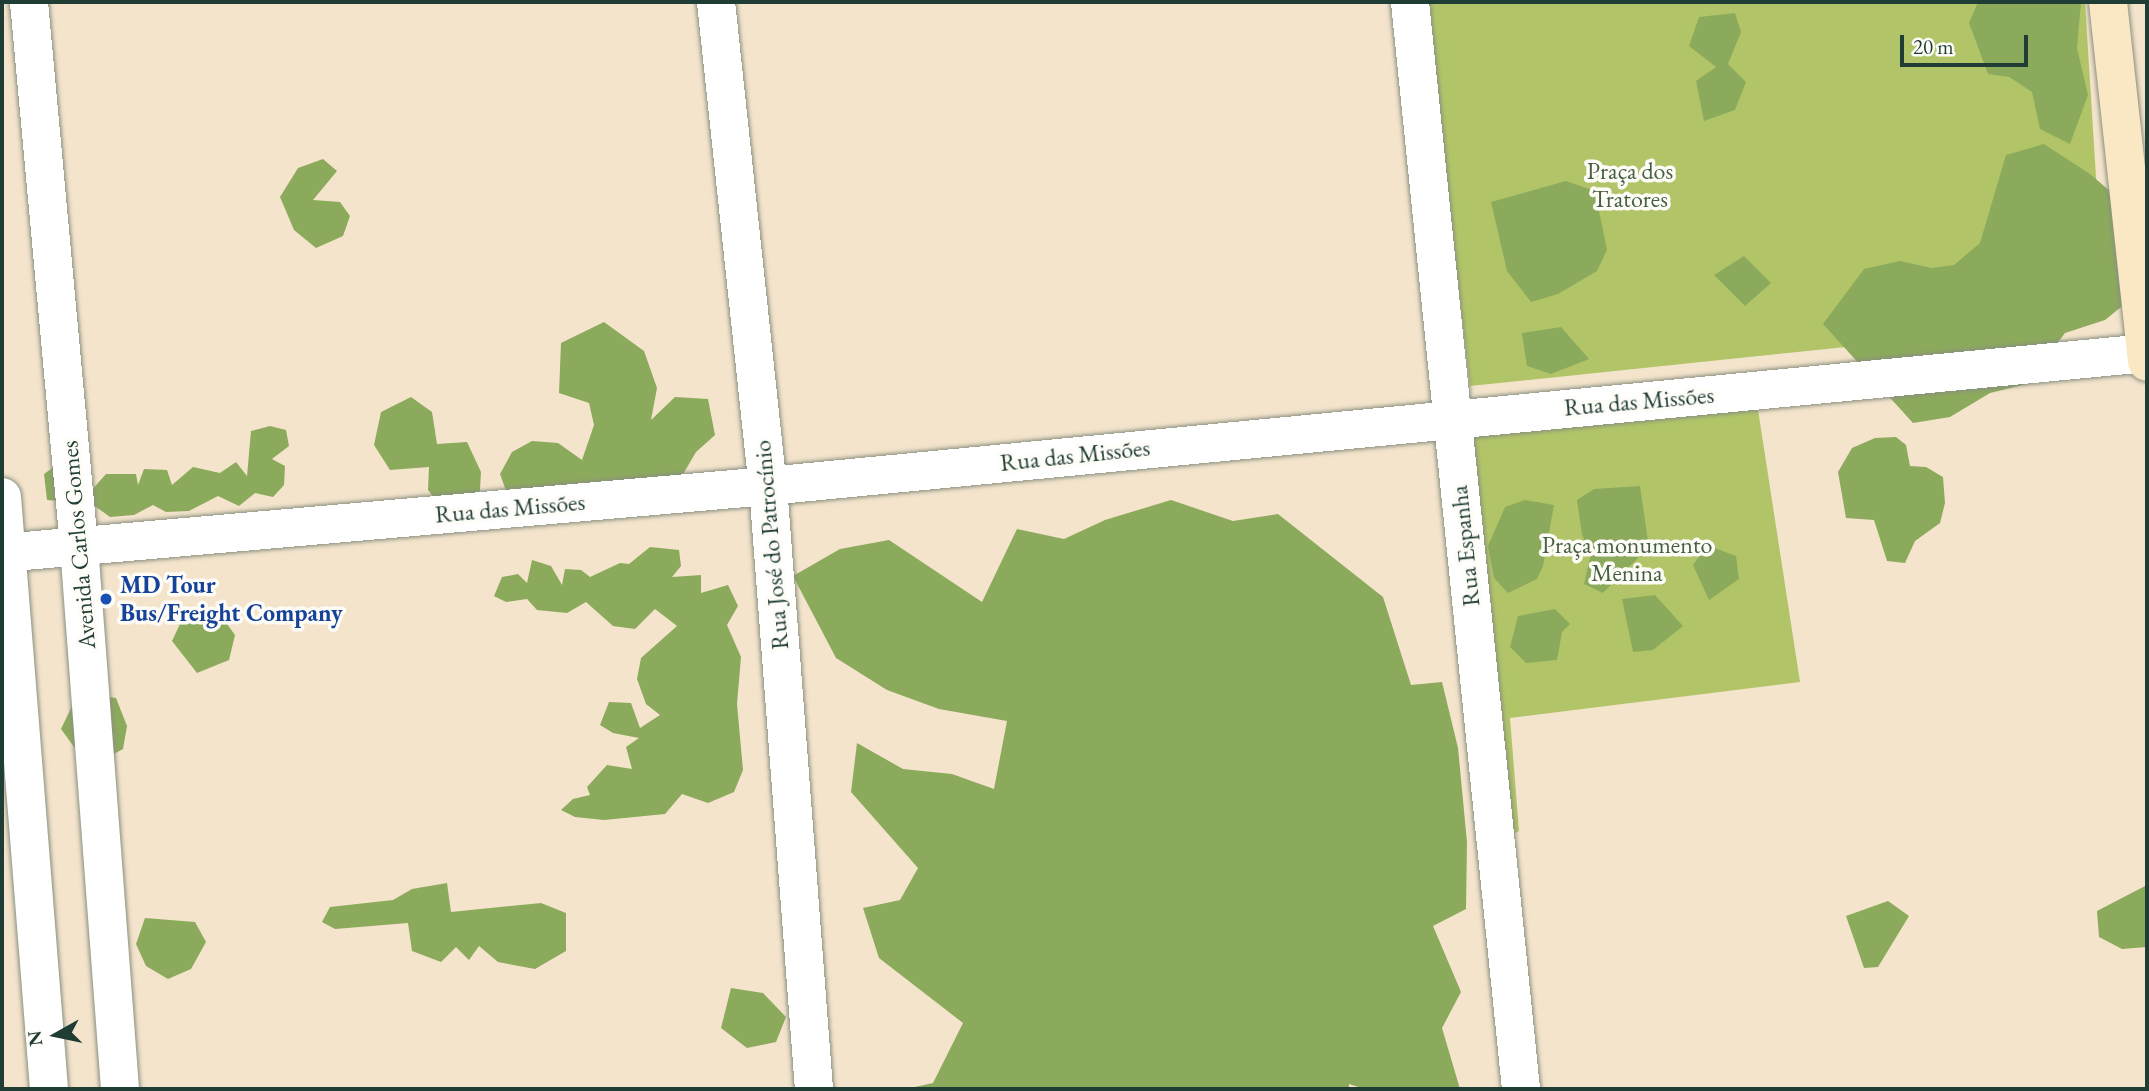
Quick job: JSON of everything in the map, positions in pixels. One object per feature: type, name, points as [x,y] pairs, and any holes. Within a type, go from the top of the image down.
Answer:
[{"type":"main road","points":[[2108,2],[2147,362]]},
{"type":"street","name":"Avenida Carlos Gomes","points":[[30,2],[79,546],[120,1089]]},
{"type":"street","name":"Rua José do Patrocínio","points":[[716,2],[768,486],[814,1089]]},
{"type":"street","name":"Rua Espanha","points":[[1410,2],[1450,418],[1521,1089]]},
{"type":"street","name":"Rua das Missões","points":[[4,553],[768,486],[1450,418],[2147,354]]},
{"type":"street","points":[[2,498],[4,553],[49,1089]]},
{"type":"green space","name":"Praça dos Tratores","points":[[1424,2],[2085,2],[2105,320],[1470,386]]},
{"type":"green space","points":[[1978,2],[2081,2],[2077,48],[2088,95],[2070,144],[2040,129],[2032,92],[2009,77],[1988,74],[1969,23]]},
{"type":"green space","points":[[1735,13],[1741,32],[1728,64],[1746,82],[1735,110],[1704,121],[1696,81],[1716,67],[1689,46],[1699,17]]},
{"type":"green space","points":[[2044,144],[2090,174],[2147,223],[2147,286],[2105,320],[2065,333],[2027,384],[1990,393],[1950,417],[1913,423],[1823,324],[1864,269],[1900,261],[1932,268],[1954,265],[1980,243],[2006,155]]},
{"type":"green space","points":[[323,159],[337,171],[313,200],[340,202],[350,216],[343,236],[316,248],[294,230],[280,197],[298,168]]},
{"type":"green space","points":[[1566,181],[1595,191],[1607,250],[1597,271],[1558,294],[1531,302],[1507,271],[1491,202]]},
{"type":"green space","points":[[1744,256],[1771,283],[1745,306],[1714,275]]},
{"type":"green space","points":[[604,322],[644,351],[657,388],[651,420],[675,397],[708,399],[715,435],[696,452],[682,476],[650,477],[649,490],[509,499],[500,474],[512,452],[532,441],[558,443],[582,460],[594,425],[589,403],[559,393],[561,343]]},
{"type":"green space","points":[[1561,327],[1589,359],[1551,374],[1527,366],[1522,333]]},
{"type":"green space","points":[[411,397],[432,412],[437,444],[467,442],[481,472],[479,507],[444,510],[428,490],[429,467],[390,470],[374,445],[381,412]]},
{"type":"green space","name":"Praça monumento Menina","points":[[1757,403],[1800,682],[1510,718],[1519,831],[1502,839],[1458,430]]},
{"type":"green space","points":[[270,426],[286,430],[289,446],[272,459],[285,466],[284,485],[273,497],[255,493],[239,506],[218,496],[189,511],[166,512],[153,505],[134,515],[110,517],[92,504],[47,500],[44,474],[61,462],[89,493],[106,474],[136,474],[138,485],[144,469],[167,470],[172,485],[193,467],[220,473],[236,462],[247,476],[251,431]]},
{"type":"green space","points":[[1896,437],[1906,445],[1910,466],[1926,467],[1943,477],[1945,503],[1940,523],[1915,541],[1905,563],[1887,561],[1874,520],[1846,518],[1838,472],[1852,448],[1875,438]]},
{"type":"green space","points":[[1640,486],[1649,547],[1603,593],[1584,584],[1591,553],[1582,535],[1577,500],[1594,489]]},
{"type":"green space","points":[[1171,500],[1233,521],[1278,514],[1383,597],[1411,685],[1442,682],[1458,748],[1467,842],[1466,909],[1433,926],[1461,992],[1442,1028],[1460,1089],[1365,1089],[1349,1084],[1349,1089],[906,1089],[933,1083],[963,1023],[879,958],[863,908],[900,900],[918,868],[851,792],[857,743],[903,769],[952,774],[994,789],[1007,721],[939,709],[887,690],[836,658],[793,576],[840,549],[889,540],[982,602],[1017,529],[1064,539],[1105,520]]},
{"type":"green space","points":[[1525,500],[1554,505],[1543,566],[1537,579],[1508,593],[1494,578],[1488,546],[1505,507]]},
{"type":"green space","points":[[1707,545],[1736,556],[1739,579],[1709,600],[1693,565]]},
{"type":"green space","points":[[650,547],[679,550],[681,566],[672,577],[701,575],[701,593],[728,585],[738,606],[727,625],[741,657],[737,704],[743,770],[734,792],[708,803],[682,794],[665,814],[604,820],[575,817],[561,810],[573,799],[590,795],[587,787],[607,765],[632,769],[626,747],[639,738],[613,733],[600,725],[609,702],[631,703],[640,728],[660,715],[646,704],[637,679],[641,658],[677,626],[655,609],[635,629],[613,626],[586,602],[567,613],[537,610],[527,599],[506,602],[494,596],[502,577],[518,574],[527,583],[532,560],[551,566],[562,585],[565,569],[581,570],[590,577],[620,563],[629,564]]},
{"type":"green space","points":[[1655,595],[1683,626],[1653,650],[1633,652],[1622,599]]},
{"type":"green space","points":[[216,609],[235,635],[229,660],[197,673],[172,641],[186,611]]},
{"type":"green space","points":[[1555,609],[1570,624],[1562,632],[1557,660],[1526,663],[1510,647],[1518,616]]},
{"type":"green space","points":[[91,694],[116,698],[127,726],[123,749],[101,761],[77,751],[61,729],[73,704]]},
{"type":"green space","points":[[447,883],[451,912],[541,903],[566,913],[566,951],[535,969],[498,962],[479,946],[469,960],[456,947],[441,962],[412,951],[408,923],[335,929],[322,922],[330,907],[393,900],[412,889]]},
{"type":"green space","points":[[2147,885],[2147,947],[2122,949],[2099,937],[2097,911]]},
{"type":"green space","points":[[1888,901],[1909,916],[1878,967],[1864,968],[1846,916]]},
{"type":"green space","points":[[145,918],[195,922],[206,942],[191,969],[168,979],[146,966],[136,944]]},
{"type":"green space","points":[[731,988],[763,993],[786,1017],[776,1042],[747,1048],[721,1028]]},
{"type":"place","name":"MD Tour Bus/Freight Company","points":[[106,599]]}]
